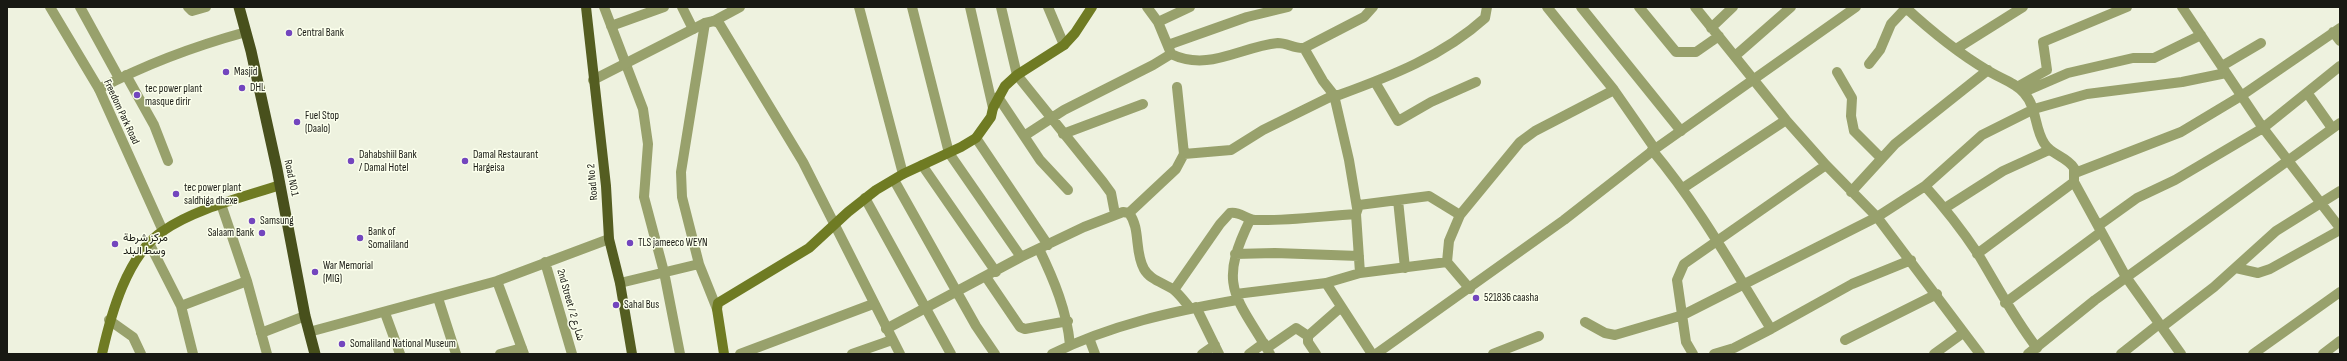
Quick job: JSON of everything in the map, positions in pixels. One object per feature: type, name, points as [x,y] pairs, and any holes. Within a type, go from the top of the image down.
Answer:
[{"type":"highway","name":"Road NO.1","points":[[239,7],[246,32],[280,186],[305,316],[315,354]]},
{"type":"main road","name":"Road No 2","points":[[586,7],[606,186],[609,239],[620,283],[632,354]]},
{"type":"main road","points":[[724,354],[717,309],[718,303],[724,297],[809,248],[865,198],[903,174],[976,138],[991,117],[993,108],[1005,86],[1017,75],[1064,45],[1075,33],[1092,7]]},
{"type":"main road","points":[[102,354],[109,320],[128,273],[149,243],[163,231],[221,204],[280,186]]},
{"type":"street","name":"Freedom Park Road","points":[[50,7],[99,89],[163,231]]},
{"type":"street","points":[[80,7],[154,125],[168,161]]},
{"type":"street","points":[[188,7],[192,11],[197,11],[206,7]]},
{"type":"street","points":[[604,7],[624,64],[643,109],[648,144],[644,196],[664,272],[680,354]]},
{"type":"street","points":[[611,26],[664,7]]},
{"type":"street","points":[[682,7],[693,29]]},
{"type":"street","points":[[593,80],[693,29],[740,7]]},
{"type":"street","points":[[859,7],[903,174]]},
{"type":"street","points":[[912,7],[949,152],[1021,257]]},
{"type":"street","points":[[970,7],[993,108]]},
{"type":"street","points":[[1001,7],[1017,75],[1111,193],[1114,214]]},
{"type":"street","points":[[1048,7],[1064,45]]},
{"type":"street","points":[[1147,7],[1158,22],[1170,49],[1186,61],[1200,61],[1277,43],[1304,48],[1364,17],[1373,7]]},
{"type":"street","points":[[1158,22],[1190,7]]},
{"type":"street","points":[[1024,136],[1051,118],[1153,65],[1170,49],[1246,17],[1288,7]]},
{"type":"street","points":[[1184,154],[1231,150],[1263,130],[1334,95],[1375,82],[1411,67],[1438,52],[1485,18],[1488,7]]},
{"type":"street","points":[[1547,7],[1614,90],[1654,149],[1683,188],[1745,282],[1771,329]]},
{"type":"street","points":[[1581,7],[1681,131]]},
{"type":"street","points":[[1639,7],[1676,52],[1696,52],[1719,36]]},
{"type":"street","points":[[1694,7],[1786,120],[1851,192],[1877,217],[1937,294],[1980,354]]},
{"type":"street","points":[[1711,28],[1733,7]]},
{"type":"street","points":[[1735,56],[1791,7]]},
{"type":"street","points":[[1376,354],[1470,289],[1564,220],[1654,149],[1856,7]]},
{"type":"street","points":[[1956,49],[2023,7]]},
{"type":"street","points":[[2021,89],[2047,70],[2043,42],[2127,7]]},
{"type":"street","points":[[2182,7],[2263,128],[2289,160],[2340,229],[2270,269],[2258,273],[2236,268]]},
{"type":"street","points":[[1869,64],[1880,50],[1891,24],[1905,8],[1956,49],[2021,89],[2034,109],[2037,128],[2049,150],[2067,159],[2074,168],[2075,177],[2100,229],[2126,277],[2181,354]]},
{"type":"street","points":[[710,22],[722,26],[803,162],[835,224],[895,349],[853,354]]},
{"type":"street","points":[[710,22],[681,172],[682,197],[699,264],[717,309]]},
{"type":"street","points":[[1978,254],[2075,177],[2181,132],[2241,96],[2337,30],[2340,41]]},
{"type":"street","points":[[99,89],[123,77],[189,49],[246,32]]},
{"type":"street","points":[[2021,89],[2068,74],[2133,58],[2154,58],[2202,35]]},
{"type":"street","points":[[1585,322],[1605,333],[1615,335],[1683,315],[1745,282],[1877,217],[1925,186],[1982,135],[2034,109],[2087,94],[2182,82],[2224,69],[2260,43]]},
{"type":"street","points":[[1304,48],[1323,81],[1334,95],[1349,160],[1357,211],[1360,274]]},
{"type":"street","points":[[2005,303],[2100,229],[2137,198],[2175,180],[2263,128],[2308,94],[2340,66]]},
{"type":"street","points":[[1851,192],[1880,158],[1988,70]]},
{"type":"street","points":[[1837,72],[1852,98],[1851,116],[1854,131],[1880,158]]},
{"type":"street","points":[[1375,82],[1398,121],[1431,102],[1476,82]]},
{"type":"street","points":[[886,329],[996,272],[1021,257],[1114,214],[1129,213],[1176,169],[1184,154],[1177,88]]},
{"type":"street","points":[[1470,289],[1448,262],[1449,241],[1460,215],[1526,136],[1614,90]]},
{"type":"street","points":[[1925,186],[1945,208],[1978,254],[2033,351],[2095,300],[2336,125],[2308,94]]},
{"type":"street","points":[[998,97],[1040,160],[1068,190]]},
{"type":"street","points":[[1063,134],[1143,104]]},
{"type":"street","points":[[1683,188],[1786,120]]},
{"type":"street","points":[[976,138],[1044,247],[1051,275],[1068,321],[1070,345]]},
{"type":"street","points":[[1945,208],[2003,171],[2049,150]]},
{"type":"street","points":[[922,165],[996,272]]},
{"type":"street","points":[[1693,354],[1686,342],[1677,280],[1678,273],[1684,264],[1826,165]]},
{"type":"street","points":[[894,180],[957,292],[995,354]]},
{"type":"street","points":[[2121,354],[2161,326],[2236,268],[2261,243],[2276,231],[2322,204],[2340,191]]},
{"type":"street","points":[[1357,211],[1361,204],[1429,196],[1460,215]]},
{"type":"street","points":[[865,198],[951,354]]},
{"type":"street","points":[[1398,200],[1406,268]]},
{"type":"street","points":[[221,204],[247,281],[267,354]]},
{"type":"street","points":[[1174,290],[1220,224],[1230,214],[1238,213],[1250,220],[1271,220],[1357,211]]},
{"type":"street","points":[[1129,213],[1134,221],[1137,251],[1144,270],[1154,279],[1174,290],[1193,308],[1217,350],[1202,354]]},
{"type":"street","points":[[1250,220],[1235,254],[1232,269],[1233,286],[1237,297],[1267,349]]},
{"type":"street","points":[[309,332],[386,313],[497,281],[609,239]]},
{"type":"street","points":[[149,243],[181,306],[193,354]]},
{"type":"street","points":[[1235,254],[1275,253],[1359,256]]},
{"type":"street","points":[[1714,354],[1734,351],[1852,284],[1911,260]]},
{"type":"street","name":"2nd Street / شارع 2","points":[[545,262],[572,354]]},
{"type":"street","points":[[1052,354],[1070,345],[1131,324],[1237,297],[1326,283],[1360,274],[1448,262]]},
{"type":"street","points":[[620,283],[699,264]]},
{"type":"street","points":[[986,277],[1020,327],[1025,329],[1068,321]]},
{"type":"street","points":[[181,306],[247,281]]},
{"type":"street","points":[[497,281],[523,351],[500,354]]},
{"type":"street","points":[[1326,283],[1372,354]]},
{"type":"street","points":[[2253,354],[2340,292]]},
{"type":"street","points":[[1845,340],[1937,294]]},
{"type":"street","points":[[438,298],[456,354]]},
{"type":"street","points":[[740,354],[873,304]]},
{"type":"street","points":[[1316,354],[1308,342],[1308,336],[1342,307]]},
{"type":"street","points":[[386,313],[400,354]]},
{"type":"street","points":[[261,333],[305,316]]},
{"type":"street","points":[[109,320],[133,337],[141,354]]},
{"type":"street","points":[[1249,354],[1267,349],[1294,329],[1298,329],[1308,336]]},
{"type":"street","points":[[1934,354],[1964,333]]},
{"type":"street","points":[[1493,354],[1539,336]]},
{"type":"street","points":[[1089,338],[1095,354]]},
{"type":"street","points":[[2322,354],[2340,341]]},
{"type":"place","name":"Central Bank","points":[[289,33]]},
{"type":"place","name":"Masjid","points":[[226,72]]},
{"type":"place","name":"DHL","points":[[242,88]]},
{"type":"place","name":"tec power plant masque dirir","points":[[137,95]]},
{"type":"place","name":"Fuel Stop (Daalo)","points":[[297,122]]},
{"type":"place","name":"Dahabshiil Bank / Damal Hotel","points":[[351,161]]},
{"type":"place","name":"Damal Restaurant Hargeisa","points":[[465,161]]},
{"type":"place","name":"tec power plant saldhiga dhexe","points":[[176,194]]},
{"type":"place","name":"Samsung","points":[[252,221]]},
{"type":"place","name":"Salaam Bank","points":[[262,233]]},
{"type":"place","name":"Bank of Somaliland","points":[[360,238]]},
{"type":"place","name":"TLS jameeco WEYN","points":[[630,243]]},
{"type":"place","name":"مركز شرطة وسط البلد","points":[[115,244]]},
{"type":"place","name":"War Memorial (MIG)","points":[[315,272]]},
{"type":"place","name":"521836 caasha","points":[[1476,298]]},
{"type":"place","name":"Sahal Bus","points":[[616,305]]},
{"type":"place","name":"Somaliland National Museum","points":[[342,344]]}]
